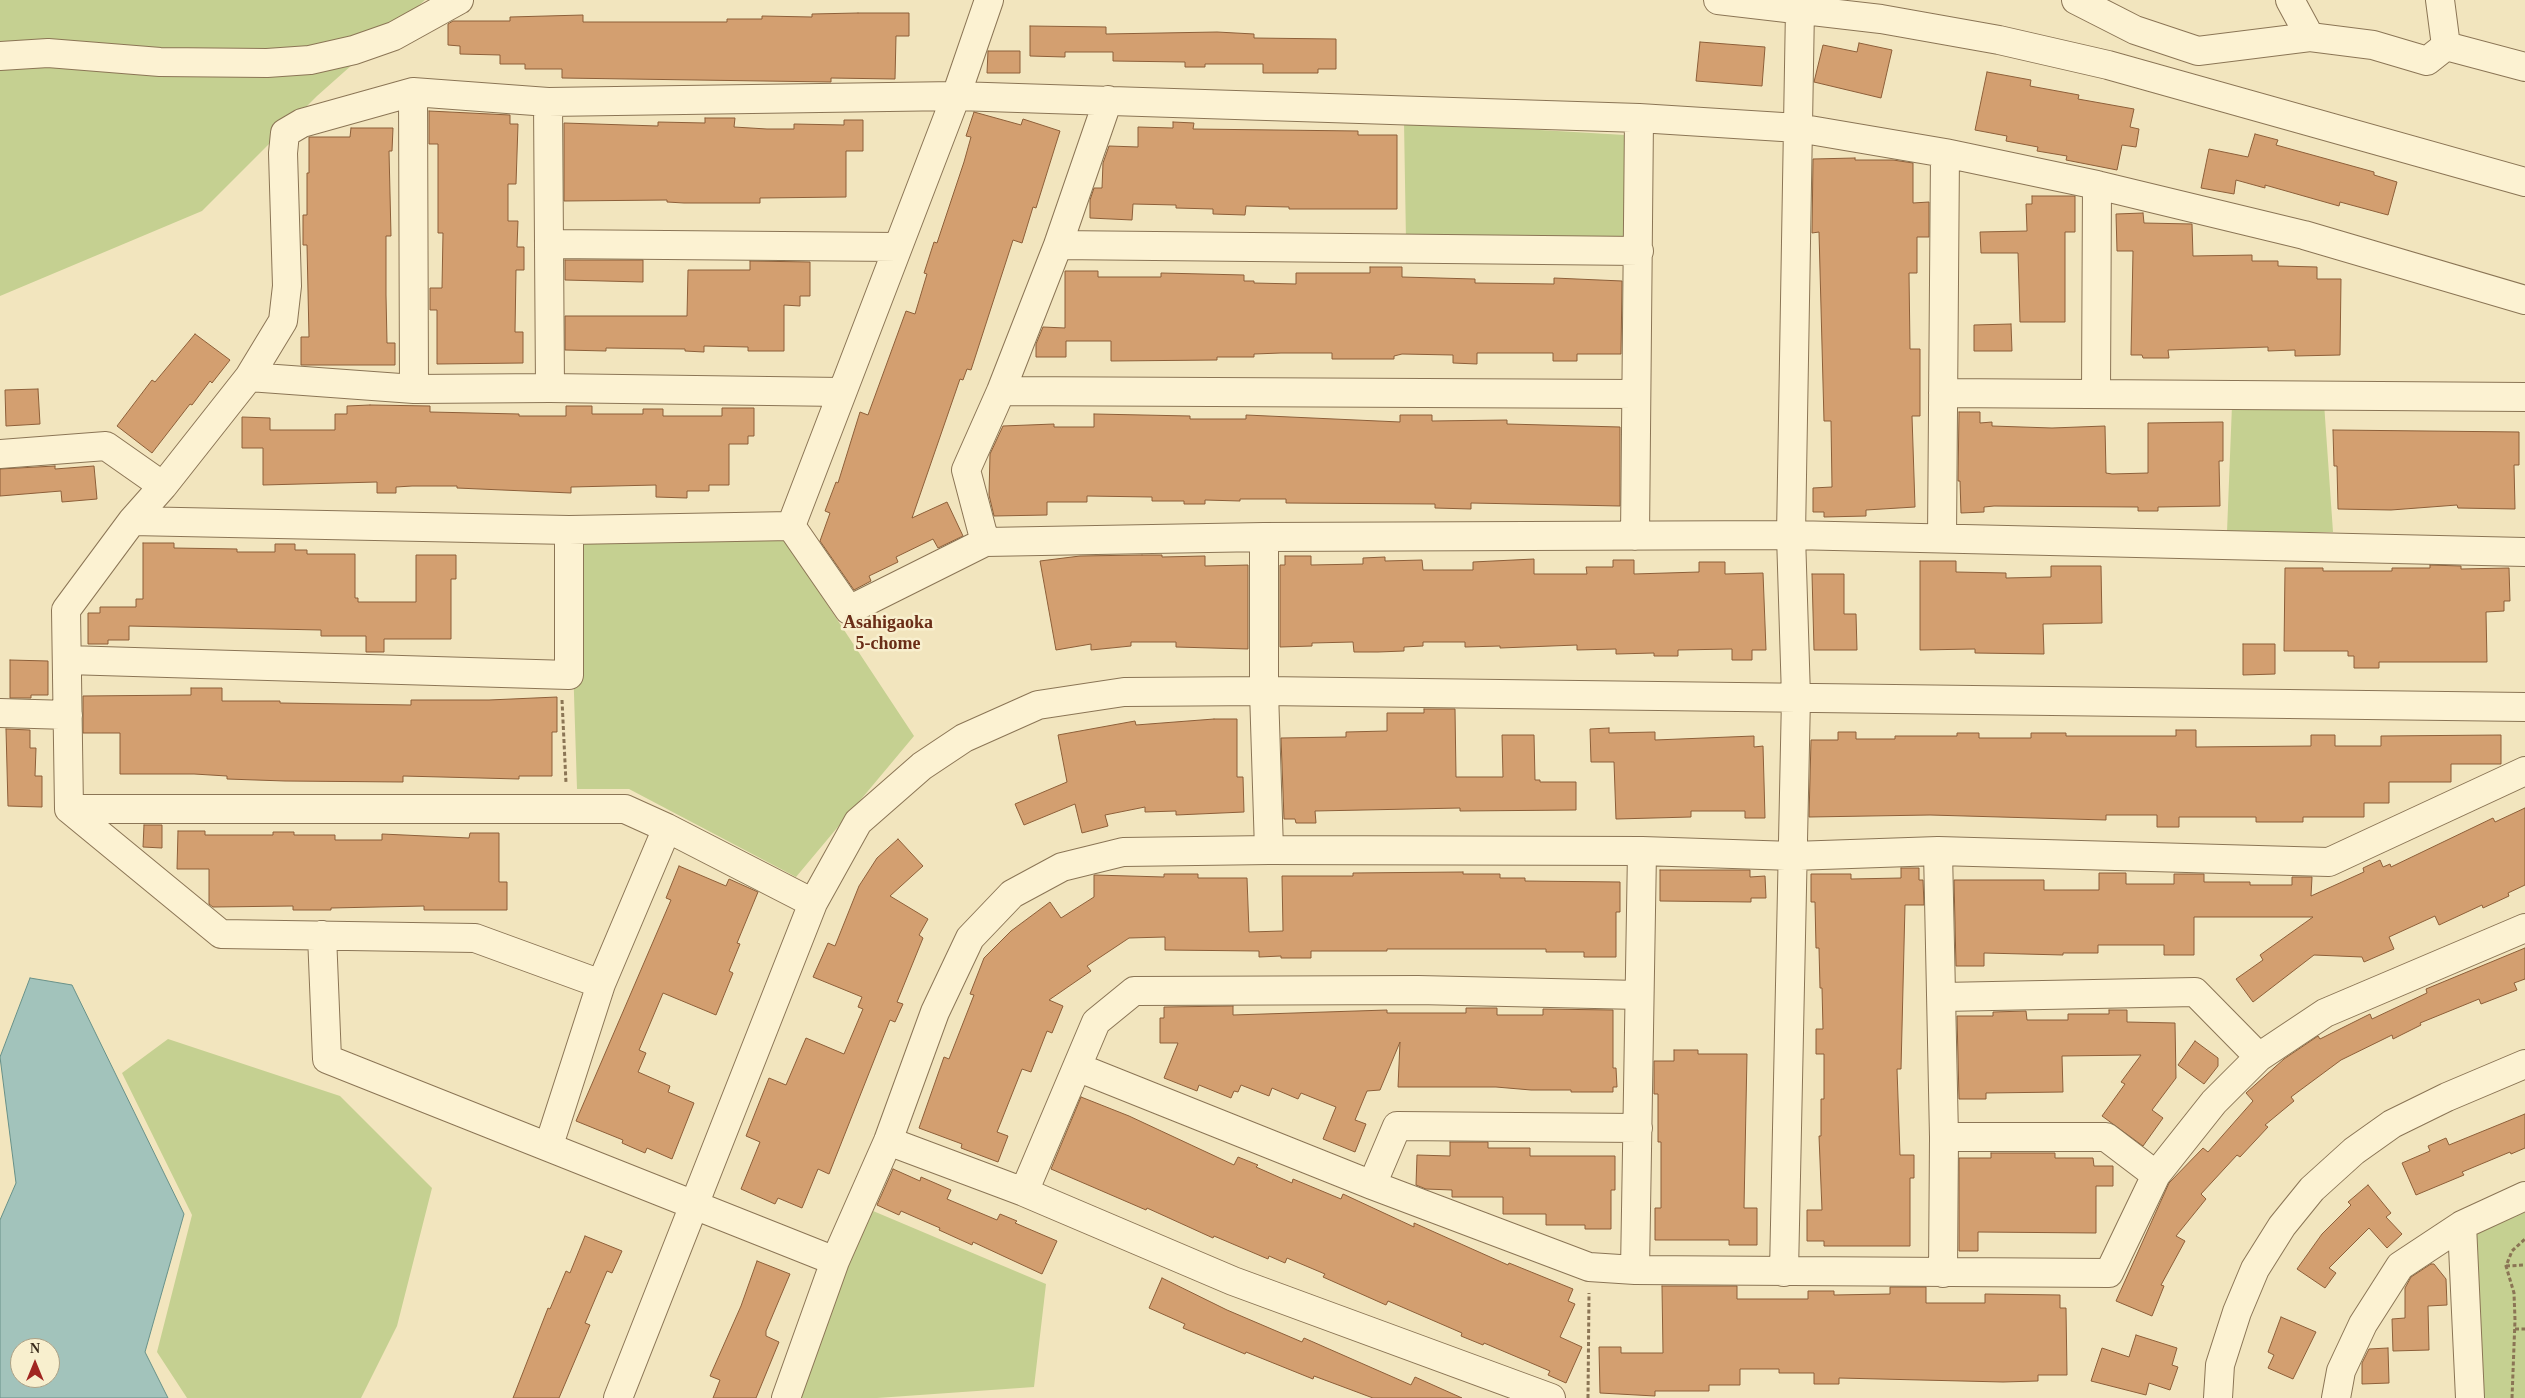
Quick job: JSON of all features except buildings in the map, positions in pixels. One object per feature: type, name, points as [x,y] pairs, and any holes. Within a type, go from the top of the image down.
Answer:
[{"type":"street","points":[[0,56],[48,54],[170,62],[267,63],[310,60],[354,50],[394,36],[459,0]]},
{"type":"street","points":[[791,526],[956,96],[989,0]]},
{"type":"street","points":[[1718,0],[1800,8],[1881,19],[1998,40],[2108,65],[2525,182]]},
{"type":"street","points":[[2076,0],[2135,30],[2198,51],[2310,37],[2372,46],[2427,61],[2446,46]]},
{"type":"street","points":[[2290,0],[2310,37]]},
{"type":"street","points":[[2440,0],[2446,46]]},
{"type":"street","points":[[1784,1272],[1796,697],[1791,535],[1800,8]]},
{"type":"street","points":[[2446,46],[2525,67]]},
{"type":"street","points":[[413,92],[414,389]]},
{"type":"street","points":[[601,984],[475,938],[221,934],[69,809],[66,610],[132,521],[163,486],[249,377],[282,321],[286,305],[282,154],[285,133],[302,122],[413,92],[548,102],[956,96],[1638,118],[1798,128],[1945,153],[2096,185],[2304,235],[2525,300]]},
{"type":"street","points":[[985,542],[966,470],[1001,391],[1058,245],[1108,100]]},
{"type":"street","points":[[548,102],[550,388]]},
{"type":"street","points":[[1635,536],[1635,394],[1639,251],[1638,118]]},
{"type":"street","points":[[1942,538],[1945,153]]},
{"type":"street","points":[[2096,185],[2096,394]]},
{"type":"street","points":[[550,244],[897,247]]},
{"type":"street","points":[[1058,245],[1639,251]]},
{"type":"street","points":[[249,377],[414,389],[550,388],[841,392]]},
{"type":"street","points":[[1001,391],[1635,394]]},
{"type":"street","points":[[1943,393],[2525,398]]},
{"type":"street","points":[[0,454],[106,446],[163,486]]},
{"type":"street","points":[[132,521],[569,530],[791,526]]},
{"type":"street","points":[[791,526],[849,610],[985,542],[1264,537],[1791,535],[2525,552]]},
{"type":"street","points":[[67,660],[569,675],[569,530]]},
{"type":"street","points":[[1264,537],[1264,691],[1269,850]]},
{"type":"street","points":[[618,1398],[813,903],[858,822],[922,766],[964,738],[1038,705],[1124,692],[1264,691],[2525,707]]},
{"type":"street","points":[[0,713],[68,715]]},
{"type":"street","points":[[786,1398],[835,1260],[888,1140],[935,1012],[970,938],[1012,894],[1062,867],[1123,852],[1269,850],[1642,851],[1793,856],[1938,851],[2329,862],[2525,771]]},
{"type":"street","points":[[69,809],[625,809],[667,828],[813,903]]},
{"type":"street","points":[[549,1145],[601,984],[667,828]]},
{"type":"street","points":[[1635,1270],[1638,995],[1642,851]]},
{"type":"street","points":[[1938,851],[1944,1137],[1943,1273]]},
{"type":"street","points":[[1077,1067],[1372,1186],[1589,1267],[1635,1270],[1784,1272],[2109,1273],[2156,1176],[2214,1102],[2259,1057],[2325,1013],[2525,928]]},
{"type":"street","points":[[322,935],[327,1059],[549,1145],[835,1260]]},
{"type":"street","points":[[1024,1192],[1096,1022],[1134,991],[1418,990],[1638,995]]},
{"type":"street","points":[[1942,997],[2194,992],[2259,1057]]},
{"type":"street","points":[[2218,1398],[2220,1365],[2237,1312],[2255,1269],[2282,1226],[2312,1189],[2354,1150],[2392,1124],[2447,1097],[2525,1064]]},
{"type":"street","points":[[1372,1186],[1397,1126],[1638,1128]]},
{"type":"street","points":[[1944,1137],[2106,1137],[2156,1176]]},
{"type":"street","points":[[888,1140],[1024,1192],[1233,1281],[1551,1398]]},
{"type":"street","points":[[2336,1398],[2341,1371],[2362,1324],[2400,1266],[2462,1225],[2525,1196]]},
{"type":"street","points":[[2462,1225],[2470,1398]]},
{"type":"path","points":[[561,675],[568,809]]},
{"type":"path","points":[[2512,1398],[2515,1329],[2514,1294],[2506,1266],[2512,1251],[2525,1239]]},
{"type":"path","points":[[2506,1266],[2525,1265]]},
{"type":"path","points":[[1588,1398],[1589,1267]]},
{"type":"path","points":[[2515,1329],[2525,1329]]},
{"type":"green space","points":[[0,0],[425,0],[317,96],[202,211],[0,296]]},
{"type":"green space","points":[[1404,122],[1625,135],[1627,238],[1406,241]]},
{"type":"green space","points":[[2324,403],[2333,532],[2227,532],[2232,405]]},
{"type":"green space","points":[[569,536],[782,536],[914,736],[796,877],[629,789],[577,789]]},
{"type":"green space","points":[[168,1039],[340,1096],[432,1188],[397,1326],[361,1398],[187,1398],[157,1352],[192,1215],[122,1073]]},
{"type":"green space","points":[[866,1208],[1046,1284],[1034,1387],[877,1398],[793,1398]]},
{"type":"green space","points":[[2525,1212],[2525,1398],[2482,1398],[2475,1234]]},
{"type":"water","points":[[30,978],[72,985],[184,1214],[145,1352],[168,1398],[0,1398],[0,1220],[16,1183],[0,1057]]},
{"type":"district","name":"Asahigaoka 5-chome","points":[[888,633]]}]
